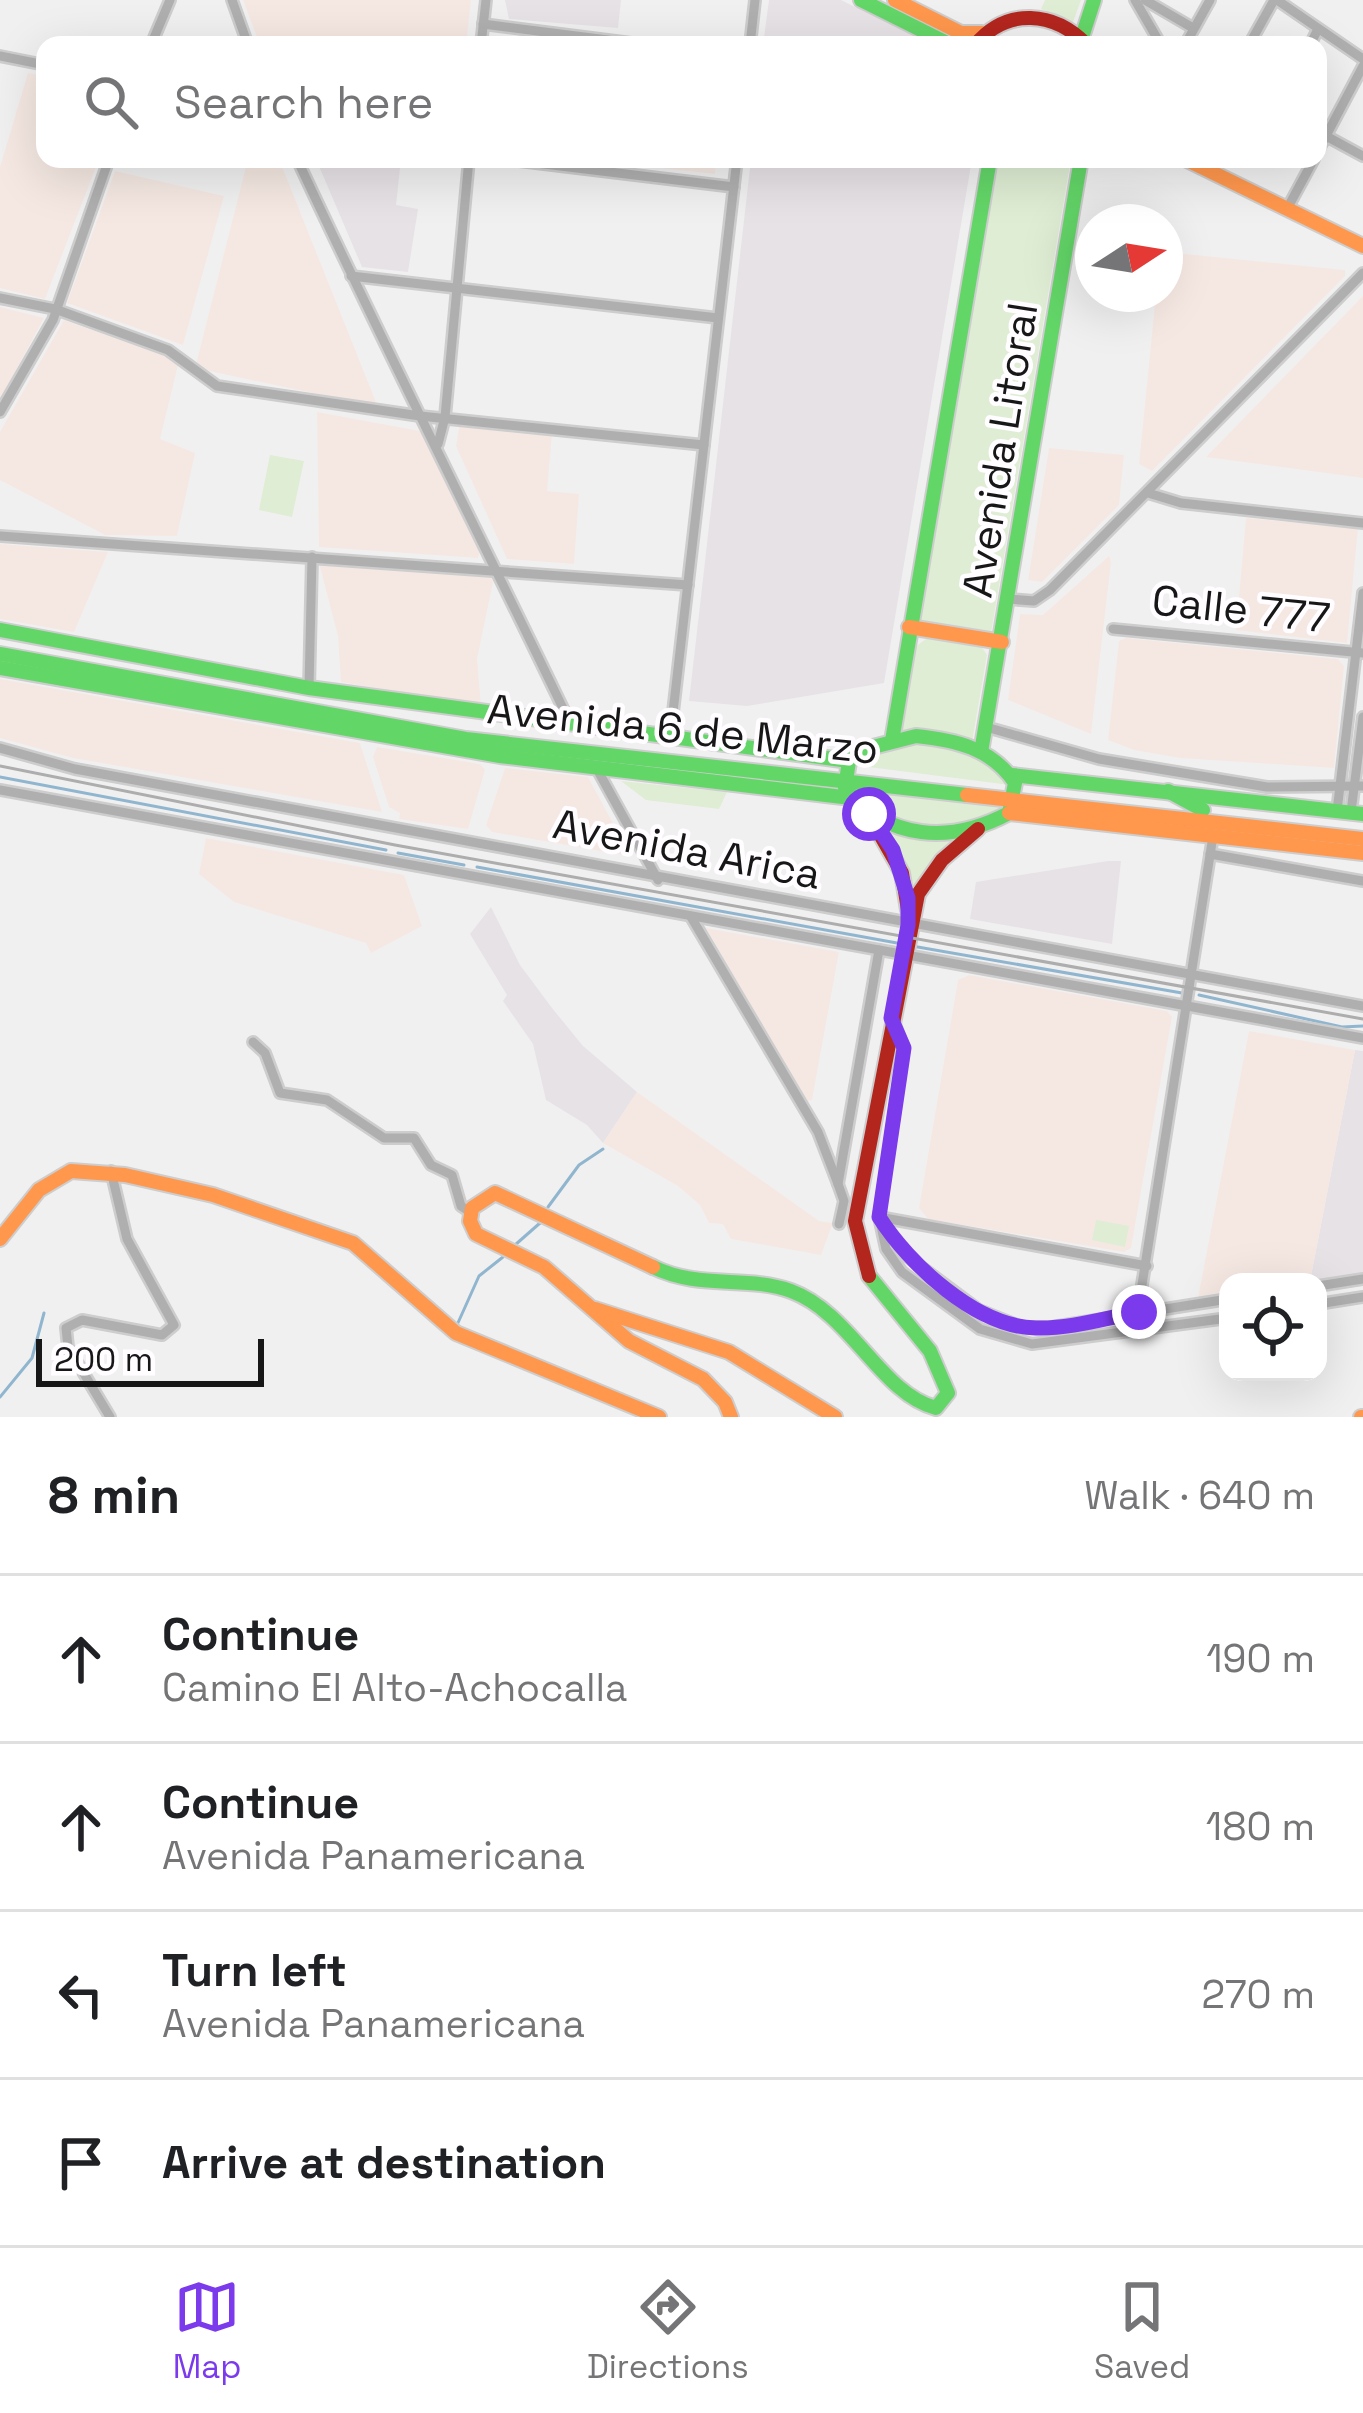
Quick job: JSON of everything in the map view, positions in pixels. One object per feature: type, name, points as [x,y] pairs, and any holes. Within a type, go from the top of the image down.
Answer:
[{"type":"main road","points":[[861,0],[933,36]]},
{"type":"main road","points":[[895,0],[917,5],[970,36]]},
{"type":"main road","points":[[1026,16],[1037,0]]},
{"type":"main road","points":[[1085,36],[1094,0]]},
{"type":"main road","points":[[983,36],[1006,19],[1026,16],[1065,26],[1078,36]]},
{"type":"main road","name":"Avenida Litoral","points":[[892,741],[988,168]]},
{"type":"main road","name":"Avenida Litoral","points":[[981,752],[1080,168]]},
{"type":"main road","points":[[1203,168],[1363,246]]},
{"type":"main road","points":[[909,627],[1002,642]]},
{"type":"main road","name":"Avenida 6 de Marzo","points":[[0,631],[309,688],[670,738],[846,770]]},
{"type":"main road","name":"Avenida 6 de Marzo","points":[[0,644],[468,729],[846,770],[1363,838]]},
{"type":"main road","name":"Avenida 6 de Marzo","points":[[0,654],[514,746],[846,770]]},
{"type":"main road","name":"Avenida 6 de Marzo","points":[[0,668],[545,762],[850,798]]},
{"type":"main road","points":[[731,1417],[724,1398],[711,1384],[629,1341],[549,1269],[483,1238],[472,1227],[470,1212],[479,1198],[495,1193],[682,1281],[790,1290],[839,1320],[916,1403],[936,1408],[948,1393],[940,1368],[872,1283],[856,1252],[857,1205],[908,925],[931,873],[978,829],[1013,794],[981,752],[946,739],[892,741],[846,770],[850,798],[869,814],[923,834],[978,829]]},
{"type":"main road","points":[[514,746],[545,762]]},
{"type":"main road","points":[[1168,791],[1203,811]]},
{"type":"main road","name":"Avenida 6 de Marzo","points":[[1013,794],[1168,791],[1350,812]]},
{"type":"main road","name":"Avenida 6 de Marzo","points":[[1013,794],[1363,828]]},
{"type":"main road","name":"Avenida 6 de Marzo","points":[[1013,794],[1213,836],[1363,853]]},
{"type":"main road","points":[[869,814],[902,873],[908,925]]},
{"type":"main road","points":[[0,1239],[50,1180],[77,1169],[111,1171],[330,1231],[365,1252],[450,1330],[608,1390],[659,1417]]},
{"type":"main road","points":[[595,1309],[729,1352],[835,1417]]},
{"type":"street","points":[[156,36],[170,0]]},
{"type":"street","points":[[232,0],[245,36]]},
{"type":"street","points":[[482,36],[486,0]]},
{"type":"street","points":[[751,36],[755,0]]},
{"type":"street","points":[[1139,0],[1193,28]]},
{"type":"street","points":[[1139,0],[1157,36]]},
{"type":"street","points":[[1189,36],[1210,0]]},
{"type":"street","points":[[1254,36],[1275,0],[1363,63],[1327,134]]},
{"type":"street","points":[[483,24],[577,36]]},
{"type":"street","points":[[1314,36],[1318,29]]},
{"type":"street","points":[[0,56],[36,63]]},
{"type":"street","points":[[1352,87],[1363,93]]},
{"type":"street","points":[[1327,137],[1363,156]]},
{"type":"street","points":[[0,412],[55,309],[106,168]]},
{"type":"street","points":[[300,168],[571,724]]},
{"type":"street","points":[[438,444],[445,417],[468,168]]},
{"type":"street","points":[[577,168],[734,187]]},
{"type":"street","points":[[670,738],[736,168]]},
{"type":"street","points":[[1287,209],[1309,168]]},
{"type":"street","points":[[1009,599],[1034,601],[1050,590],[1363,273]]},
{"type":"street","points":[[351,276],[718,318]]},
{"type":"street","points":[[0,298],[55,309],[178,354],[208,384],[420,416],[704,445]]},
{"type":"street","points":[[1148,493],[1181,503],[1363,523]]},
{"type":"street","points":[[0,536],[688,585]]},
{"type":"street","points":[[309,688],[312,557]]},
{"type":"street","points":[[1350,812],[1340,783],[1360,653],[1363,593]]},
{"type":"street","name":"Calle 777","points":[[1113,629],[1360,653]]},
{"type":"street","points":[[1350,812],[1358,785],[1363,717]]},
{"type":"street","points":[[986,727],[1099,759],[1267,788],[1358,785]]},
{"type":"street","name":"Avenida Arica","points":[[0,748],[75,769],[658,880],[1363,1006]]},
{"type":"street","points":[[597,769],[658,880]]},
{"type":"street","name":"Avenida Arica","points":[[0,790],[1363,1037]]},
{"type":"street","points":[[1135,1329],[1191,1005],[1213,836]]},
{"type":"street","points":[[1210,854],[1363,881]]},
{"type":"street","points":[[691,916],[818,1132],[844,1201],[839,1224]]},
{"type":"street","points":[[838,1184],[879,950]]},
{"type":"street","points":[[869,1006],[892,1014],[904,1048],[879,1217],[886,1250],[902,1272],[980,1328],[1032,1344],[1219,1319]]},
{"type":"street","points":[[253,1042],[265,1053],[280,1093],[327,1100],[384,1138],[414,1138],[431,1165],[452,1175],[461,1205],[470,1212]]},
{"type":"street","points":[[111,1171],[127,1239],[174,1325],[162,1335],[82,1320],[66,1328],[68,1347],[111,1416]]},
{"type":"street","points":[[879,1217],[1147,1266]]},
{"type":"street","points":[[879,1217],[908,1257],[994,1318],[1035,1328],[1219,1300]]},
{"type":"street","points":[[1327,1285],[1363,1280]]},
{"type":"street","points":[[1327,1303],[1363,1297]]},
{"type":"shaded area","points":[[243,0],[471,0],[467,36],[257,36]]},
{"type":"shaded area","points":[[505,0],[621,0],[618,28],[509,19]]},
{"type":"shaded area","points":[[769,0],[841,0],[913,36],[764,36]]},
{"type":"shaded area","points":[[28,73],[36,74],[36,168],[96,168],[45,299],[0,288],[0,167]]},
{"type":"shaded area","points":[[246,168],[283,168],[378,407],[195,368]]},
{"type":"shaded area","points":[[320,168],[400,168],[396,205],[418,209],[408,272],[362,267]]},
{"type":"shaded area","points":[[662,168],[715,168],[715,174]]},
{"type":"shaded area","points":[[750,168],[970,168],[884,683],[747,706],[689,701]]},
{"type":"shaded area","points":[[115,171],[224,196],[183,345],[67,303]]},
{"type":"shaded area","points":[[1183,254],[1345,270],[1345,276],[1152,471],[1139,464],[1154,312],[1183,312]]},
{"type":"shaded area","points":[[1363,296],[1363,478],[1206,457]]},
{"type":"shaded area","points":[[0,307],[44,318],[0,400]]},
{"type":"shaded area","points":[[64,320],[179,361],[160,439],[195,453],[177,536],[105,535],[0,480],[0,432]]},
{"type":"shaded area","points":[[317,412],[420,431],[480,550],[478,558],[319,547]]},
{"type":"shaded area","points":[[460,422],[552,434],[547,491],[579,494],[574,564],[507,559],[456,446]]},
{"type":"shaded area","points":[[1049,448],[1124,455],[1119,505],[1042,582],[1028,580]]},
{"type":"shaded area","points":[[1246,518],[1358,528],[1347,643],[1236,630]]},
{"type":"shaded area","points":[[0,544],[108,552],[74,632],[0,619]]},
{"type":"shaded area","points":[[1109,556],[1091,734],[1008,700],[1020,614],[1043,615]]},
{"type":"shaded area","points":[[319,563],[490,575],[493,582],[477,659],[481,706],[341,682],[338,636]]},
{"type":"shaded area","points":[[1119,641],[1338,659],[1344,666],[1334,768],[1180,758],[1108,740]]},
{"type":"shaded area","points":[[0,679],[360,743],[382,812],[73,758],[0,738]]},
{"type":"shaded area","points":[[377,747],[480,764],[485,770],[468,829],[399,819],[400,813],[389,807],[373,757]]},
{"type":"shaded area","points":[[505,768],[588,777],[628,851],[624,855],[492,832],[486,825]]},
{"type":"shaded area","points":[[206,838],[404,875],[422,926],[371,953],[366,943],[234,902],[199,874]]},
{"type":"shaded area","points":[[1121,861],[1112,944],[970,919],[976,882]]},
{"type":"shaded area","points":[[491,907],[520,965],[552,1008],[583,1046],[637,1092],[603,1143],[587,1125],[546,1100],[533,1044],[503,1001],[507,995],[470,934]]},
{"type":"shaded area","points":[[706,928],[839,952],[812,1100],[806,1101]]},
{"type":"shaded area","points":[[969,975],[1167,1011],[1172,1017],[1131,1248],[1124,1252],[928,1219],[919,1208],[958,980]]},
{"type":"shaded area","points":[[1249,1031],[1355,1050],[1312,1273],[1219,1273],[1219,1294],[1198,1298]]},
{"type":"shaded area","points":[[1355,1050],[1363,1051],[1363,1273],[1327,1278],[1327,1273],[1312,1273]]},
{"type":"shaded area","points":[[637,1092],[819,1221],[833,1223],[821,1255],[731,1239],[723,1224],[709,1223],[700,1205],[678,1186],[603,1143]]},
{"type":"green space","points":[[1045,0],[1081,0],[1073,22],[1041,9]]},
{"type":"green space","points":[[996,168],[1069,168],[991,633],[919,620]]},
{"type":"green space","points":[[270,455],[304,461],[292,517],[259,510]]},
{"type":"green space","points":[[929,637],[981,646],[987,655],[972,742],[901,732],[915,647]]},
{"type":"green space","points":[[904,743],[935,745],[975,757],[1010,785],[853,765]]},
{"type":"green space","points":[[621,781],[727,792],[719,809],[646,800]]},
{"type":"green space","points":[[850,787],[1008,803],[973,827],[951,830],[906,821]]},
{"type":"green space","points":[[885,829],[960,839],[913,893],[904,859]]},
{"type":"green space","points":[[1096,1220],[1129,1226],[1125,1247],[1092,1240]]},
{"type":"waterway","points":[[0,777],[386,850]]},
{"type":"waterway","points":[[398,853],[464,865]]},
{"type":"waterway","points":[[477,867],[897,943]]},
{"type":"waterway","points":[[912,946],[1182,993]]},
{"type":"waterway","points":[[1199,995],[1342,1027],[1363,1026]]},
{"type":"waterway","points":[[548,1207],[579,1165],[603,1149]]},
{"type":"waterway","points":[[515,1245],[540,1223]]},
{"type":"waterway","points":[[457,1325],[479,1276],[503,1257]]},
{"type":"waterway","points":[[0,1397],[32,1358],[44,1313]]},
{"type":"railway","points":[[0,766],[395,845],[1363,1019]]},
{"type":"traffic: fast","points":[[861,0],[933,36]]},
{"type":"traffic: fast","points":[[1082,36],[1094,0]]},
{"type":"traffic: fast","points":[[892,741],[988,168]]},
{"type":"traffic: fast","points":[[981,752],[1079,168]]},
{"type":"traffic: fast","points":[[0,630],[309,688],[849,761]]},
{"type":"traffic: fast","points":[[0,654],[466,739],[967,795]]},
{"type":"traffic: fast","points":[[0,668],[500,756],[851,798]]},
{"type":"traffic: fast","points":[[916,736],[958,743],[995,761],[1015,783],[1009,813],[965,830],[921,832],[881,819],[862,806],[845,788],[849,761],[873,747],[916,736]]},
{"type":"traffic: fast","points":[[1012,775],[1363,814]]},
{"type":"traffic: fast","points":[[1168,791],[1203,810]]},
{"type":"traffic: fast","points":[[653,1267],[688,1278],[791,1291],[831,1317],[899,1387],[936,1408],[948,1393],[930,1351],[869,1276]]},
{"type":"traffic: slow","points":[[895,0],[961,33],[982,33]]},
{"type":"traffic: slow","points":[[1203,168],[1363,246]]},
{"type":"traffic: slow","points":[[909,627],[1002,642]]},
{"type":"traffic: slow","points":[[967,795],[1363,839]]},
{"type":"traffic: slow","points":[[1009,813],[1363,853]]},
{"type":"traffic: slow","points":[[0,1239],[39,1190],[71,1171],[125,1175],[213,1195],[353,1243],[456,1333],[659,1417]]},
{"type":"traffic: slow","points":[[653,1267],[495,1193],[472,1208],[470,1221],[476,1234],[544,1267],[629,1341],[703,1379],[725,1402],[731,1417]]},
{"type":"traffic: slow","points":[[595,1309],[729,1352],[835,1417]]},
{"type":"traffic: jam","points":[[985,36],[1001,24],[1031,18],[1060,25],[1076,36]]},
{"type":"traffic: jam","points":[[869,815],[902,873],[908,910]]},
{"type":"traffic: jam","points":[[869,1276],[855,1221],[918,894],[942,860],[978,829]]},
{"type":"route","points":[[869,814],[893,850],[908,898],[908,925],[891,1018],[904,1048],[879,1217],[908,1257],[994,1318],[1035,1328],[1139,1312]]}]
